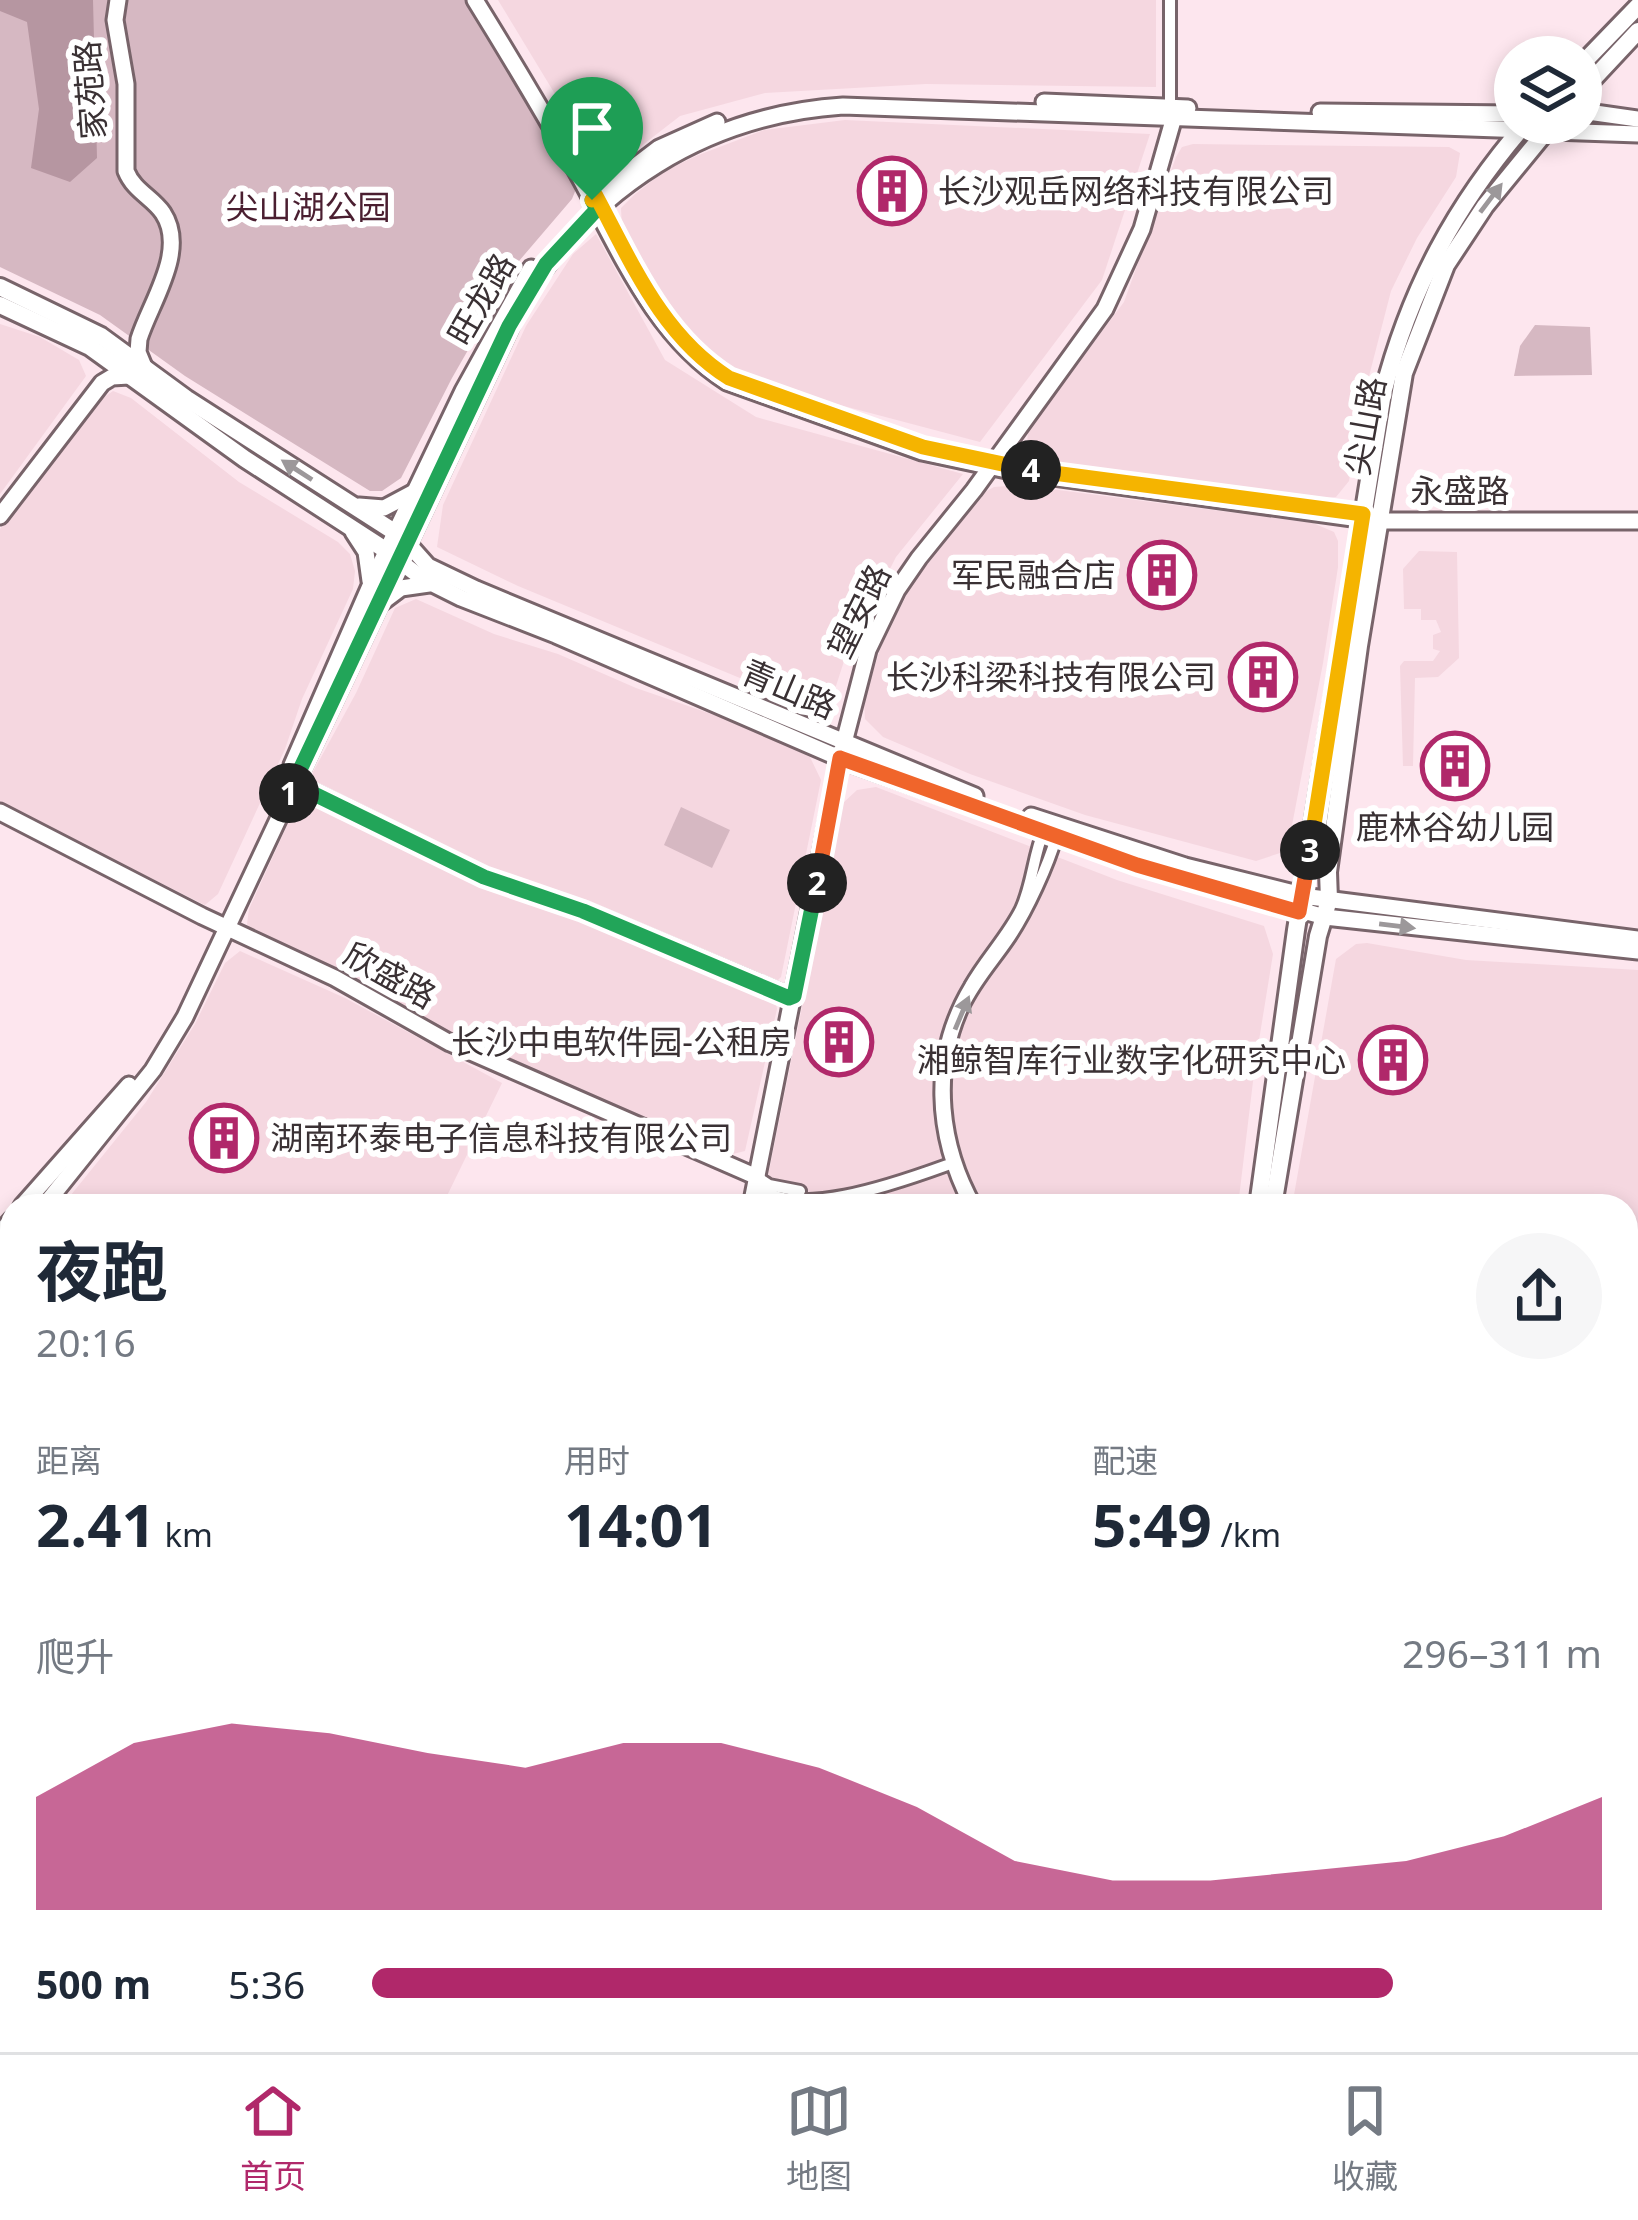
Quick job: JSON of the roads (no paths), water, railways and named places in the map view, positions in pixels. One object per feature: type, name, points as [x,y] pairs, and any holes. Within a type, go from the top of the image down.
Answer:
[{"type":"main road","name":"家苑路","points":[[96,341],[121,337],[139,327],[166,245],[157,213],[129,187],[122,171],[123,84],[112,20],[117,0]]},
{"type":"main road","name":"家苑路","points":[[117,0],[126,84],[126,171],[132,184],[161,211],[171,234],[168,258],[140,334],[137,373]]},
{"type":"main road","name":"永盛路","points":[[478,0],[662,323],[702,366],[758,396],[922,452],[988,465],[1371,517],[1638,519]]},
{"type":"main road","points":[[1602,43],[1638,6]]},
{"type":"main road","points":[[1602,70],[1638,31]]},
{"type":"main road","name":"旺龙路","points":[[402,538],[423,513],[521,304],[546,264],[638,162],[720,121],[800,101],[850,96],[1494,121]]},
{"type":"main road","name":"望安路","points":[[752,1194],[840,750],[868,650],[919,558],[1091,331],[1120,283],[1142,229],[1173,112]]},
{"type":"main road","points":[[1602,114],[1638,119]]},
{"type":"main road","name":"旺龙路","points":[[1602,131],[1638,134]]},
{"type":"main road","name":"尖山路","points":[[1276,1194],[1318,936],[1327,908],[1383,393],[1415,292],[1453,221],[1506,144]]},
{"type":"main road","name":"尖山路","points":[[1260,1194],[1300,904],[1371,517],[1404,374],[1446,265],[1475,219],[1535,144]]},
{"type":"main road","name":"旺龙路","points":[[54,1194],[164,1055],[402,538],[419,484],[518,289],[559,233],[597,203]]},
{"type":"main road","name":"青山路","points":[[0,287],[96,341],[346,513],[393,556],[840,750],[1051,830],[1185,866],[1300,904],[1638,951]]},
{"type":"main road","name":"青山路","points":[[0,305],[96,341]]},
{"type":"main road","points":[[0,512],[96,382],[96,341]]},
{"type":"main road","points":[[0,512],[102,383],[112,376],[137,373]]},
{"type":"main road","points":[[419,484],[405,499],[384,508],[346,513],[370,562],[371,603],[400,588],[444,582],[427,556],[423,513]]},
{"type":"main road","name":"青山路","points":[[346,513],[402,538],[444,582]]},
{"type":"main road","name":"旺龙路","points":[[32,1194],[147,1061],[222,928],[288,796],[371,603]]},
{"type":"main road","name":"欣盛路","points":[[0,814],[222,928],[335,978],[450,1042],[755,1179]]},
{"type":"main road","name":"青山路","points":[[1327,908],[1638,938]]},
{"type":"street","points":[[1170,0],[1173,112]]},
{"type":"street","points":[[304,763],[304,782],[310,788],[446,855],[792,997]]},
{"type":"street","points":[[288,796],[297,790],[308,791],[484,877],[583,911],[792,997]]},
{"type":"street","points":[[967,1194],[952,1161],[940,1100],[945,1042],[968,988],[1020,909],[1051,830]]},
{"type":"street","points":[[847,1194],[952,1161]]},
{"type":"street","points":[[755,1179],[764,1191],[775,1194]]},
{"type":"place","name":"长沙观岳网络科技有限公司","points":[[892,191]]},
{"type":"place","name":"军民融合店","points":[[1162,575]]},
{"type":"place","name":"长沙科梁科技有限公司","points":[[1263,677]]},
{"type":"place","name":"鹿林谷幼儿园","points":[[1455,766]]},
{"type":"place","name":"长沙中电软件园-公租房","points":[[839,1042]]},
{"type":"place","name":"湘鲸智库行业数字化研究中心","points":[[1393,1060]]},
{"type":"place","name":"湖南环泰电子信息科技有限公司","points":[[224,1138]]},
{"type":"park label","name":"尖山湖公园","points":[[308,207]]}]
